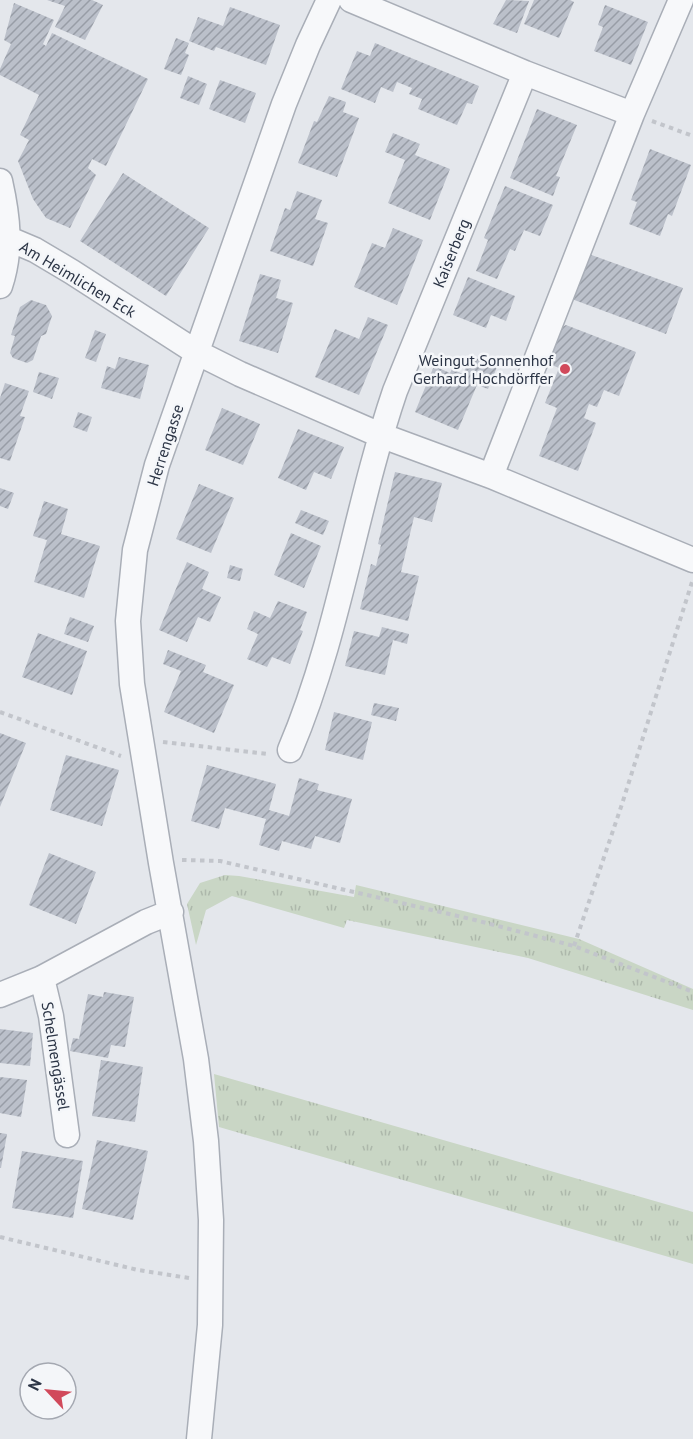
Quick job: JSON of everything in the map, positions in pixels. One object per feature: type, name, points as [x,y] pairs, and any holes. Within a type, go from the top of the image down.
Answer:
[{"type":"street","name":"Herrengasse","points":[[199,1439],[210,1326],[211,1279],[211,1220],[202,1101],[132,684],[128,621],[135,550],[157,465],[284,104],[329,0]]},
{"type":"street","points":[[351,0],[525,73],[632,114]]},
{"type":"street","points":[[491,476],[632,114],[681,0]]},
{"type":"street","name":"Kaiserberg","points":[[290,750],[304,718],[318,674],[380,435],[395,391],[525,73]]},
{"type":"street","name":"Am Heimlichen Eck","points":[[0,181],[8,218],[9,239],[35,250],[72,272],[196,352]]},
{"type":"street","points":[[0,286],[8,255],[9,239]]},
{"type":"street","points":[[196,352],[240,374],[380,435],[491,476],[693,560]]},
{"type":"street","name":"Schelmengässel","points":[[0,995],[42,978],[146,922],[171,912]]},
{"type":"street","name":"Schelmengässel","points":[[42,978],[51,1016],[67,1135]]},
{"type":"path","points":[[632,114],[693,136]]},
{"type":"path","points":[[574,946],[622,804],[693,579]]},
{"type":"path","points":[[0,712],[117,755]]},
{"type":"path","points":[[141,739],[271,755],[290,750]]},
{"type":"path","points":[[161,863],[192,859],[220,861],[475,920],[574,946],[693,992]]},
{"type":"path","points":[[0,1237],[138,1270],[211,1279]]},
{"type":"green space","points":[[225,875],[354,897],[356,885],[579,939],[693,989],[693,1010],[528,958],[347,920],[344,928],[232,896],[206,910],[196,945],[187,904],[200,883]]},
{"type":"green space","points":[[214,1074],[693,1212],[693,1264],[219,1127]]},
{"type":"building","points":[[47,0],[92,0],[103,5],[85,40],[55,27],[65,6]]},
{"type":"building","points":[[506,0],[529,1],[517,33],[493,24]]},
{"type":"building","points":[[534,0],[574,2],[559,38],[524,24]]},
{"type":"building","points":[[14,3],[54,20],[43,44],[46,46],[52,33],[148,79],[106,166],[92,159],[88,168],[96,175],[70,228],[46,218],[33,199],[18,161],[29,140],[20,135],[39,95],[0,75],[0,69],[11,44],[4,40]]},
{"type":"building","points":[[605,5],[648,22],[631,65],[594,51],[603,27],[598,25]]},
{"type":"building","points":[[230,7],[280,25],[266,65],[216,47],[214,51],[189,41],[198,17],[223,26]]},
{"type":"building","points":[[176,38],[189,43],[185,53],[189,55],[181,75],[164,69]]},
{"type":"building","points":[[375,43],[479,86],[472,104],[467,103],[457,125],[418,109],[422,99],[409,94],[412,88],[397,82],[393,92],[381,87],[375,103],[341,89],[357,51],[370,56]]},
{"type":"building","points":[[188,76],[207,84],[199,105],[180,98]]},
{"type":"building","points":[[220,80],[256,93],[245,123],[209,109]]},
{"type":"building","points":[[329,96],[346,102],[343,112],[359,118],[337,177],[298,163],[314,121],[317,122]]},
{"type":"building","points":[[537,109],[577,125],[556,176],[560,177],[553,196],[510,178]]},
{"type":"building","points":[[393,133],[420,144],[415,155],[450,169],[430,220],[388,203],[405,160],[385,152]]},
{"type":"building","points":[[650,149],[691,165],[672,216],[668,214],[660,236],[629,224],[637,202],[631,200]]},
{"type":"building","points":[[123,173],[209,228],[166,296],[80,241]]},
{"type":"building","points":[[505,186],[553,205],[540,236],[524,230],[515,251],[510,249],[497,279],[476,271],[488,240],[484,238]]},
{"type":"building","points":[[297,191],[322,200],[315,219],[328,223],[313,266],[270,251],[285,208],[290,210]]},
{"type":"building","points":[[393,228],[423,240],[397,305],[354,287],[372,243],[385,248]]},
{"type":"building","points":[[586,253],[683,288],[666,334],[569,298]]},
{"type":"building","points":[[260,274],[281,280],[276,298],[293,303],[278,353],[239,341]]},
{"type":"building","points":[[468,277],[515,296],[506,321],[491,315],[486,328],[453,315]]},
{"type":"building","points":[[31,300],[46,305],[52,316],[46,334],[41,336],[33,360],[27,363],[13,358],[10,353],[15,336],[11,335],[20,307]]},
{"type":"building","points":[[368,317],[388,325],[359,395],[315,377],[335,329],[359,339]]},
{"type":"building","points":[[566,325],[636,352],[619,396],[604,390],[597,407],[589,404],[584,418],[596,423],[578,471],[539,456],[557,408],[545,403],[559,368],[547,363],[560,328]]},
{"type":"building","points":[[95,330],[106,334],[96,362],[85,358]]},
{"type":"building","points":[[471,356],[497,367],[488,389],[477,385],[458,430],[415,412],[434,366],[450,373],[452,369],[463,374]]},
{"type":"building","points":[[119,357],[149,365],[140,399],[101,388],[107,366],[115,369]]},
{"type":"building","points":[[39,372],[59,378],[52,399],[33,392]]},
{"type":"building","points":[[5,383],[29,391],[20,416],[25,417],[10,461],[0,458],[0,398]]},
{"type":"building","points":[[222,408],[260,424],[243,465],[205,450]]},
{"type":"building","points":[[78,412],[92,417],[87,432],[73,427]]},
{"type":"building","points":[[298,429],[344,447],[331,479],[314,472],[306,490],[278,478]]},
{"type":"building","points":[[395,472],[442,483],[432,522],[414,517],[401,572],[419,576],[408,621],[360,609],[371,564],[376,566],[381,545],[378,544]]},
{"type":"building","points":[[199,484],[234,498],[211,553],[176,539]]},
{"type":"building","points":[[0,488],[14,493],[8,509],[0,506]]},
{"type":"building","points":[[44,501],[68,509],[61,534],[100,546],[84,598],[34,582],[47,540],[33,536]]},
{"type":"building","points":[[301,510],[329,521],[323,535],[295,523]]},
{"type":"building","points":[[291,533],[321,546],[304,588],[274,575]]},
{"type":"building","points":[[187,562],[209,572],[202,589],[221,597],[210,622],[198,617],[187,642],[159,630]]},
{"type":"building","points":[[230,565],[243,569],[240,581],[227,578]]},
{"type":"building","points":[[278,601],[307,612],[300,630],[303,631],[290,664],[272,657],[267,667],[247,659],[258,634],[247,629],[254,611],[270,618]]},
{"type":"building","points":[[70,617],[94,626],[88,642],[64,634]]},
{"type":"building","points":[[382,627],[409,634],[407,644],[393,640],[385,675],[345,666],[354,631],[379,637]]},
{"type":"building","points":[[38,633],[87,651],[72,695],[22,677]]},
{"type":"building","points":[[168,650],[206,665],[203,672],[234,685],[214,733],[164,712],[181,671],[163,664]]},
{"type":"building","points":[[374,703],[399,708],[396,721],[371,715]]},
{"type":"building","points":[[334,712],[372,722],[363,760],[325,750]]},
{"type":"building","points":[[0,733],[26,743],[0,807]]},
{"type":"building","points":[[66,755],[119,770],[102,826],[50,810]]},
{"type":"building","points":[[207,765],[276,784],[269,810],[289,816],[299,778],[319,784],[317,790],[352,799],[340,843],[315,836],[311,849],[282,841],[279,851],[259,845],[266,819],[225,808],[219,829],[191,821]]},
{"type":"building","points":[[49,853],[96,872],[76,924],[29,905]]},
{"type":"building","points":[[104,992],[134,997],[125,1047],[111,1045],[108,1058],[70,1051],[73,1038],[79,1039],[88,994],[103,997]]},
{"type":"building","points":[[0,1029],[33,1033],[30,1066],[0,1063]]},
{"type":"building","points":[[101,1060],[143,1067],[135,1122],[92,1116]]},
{"type":"building","points":[[0,1077],[27,1080],[21,1117],[0,1113]]},
{"type":"building","points":[[0,1133],[7,1134],[1,1168],[0,1168]]},
{"type":"building","points":[[97,1140],[148,1151],[133,1220],[82,1209]]},
{"type":"building","points":[[22,1151],[83,1161],[73,1218],[12,1208]]},
{"type":"place","name":"Weingut Sonnenhof Gerhard Hochdörffer","points":[[565,369]]}]
